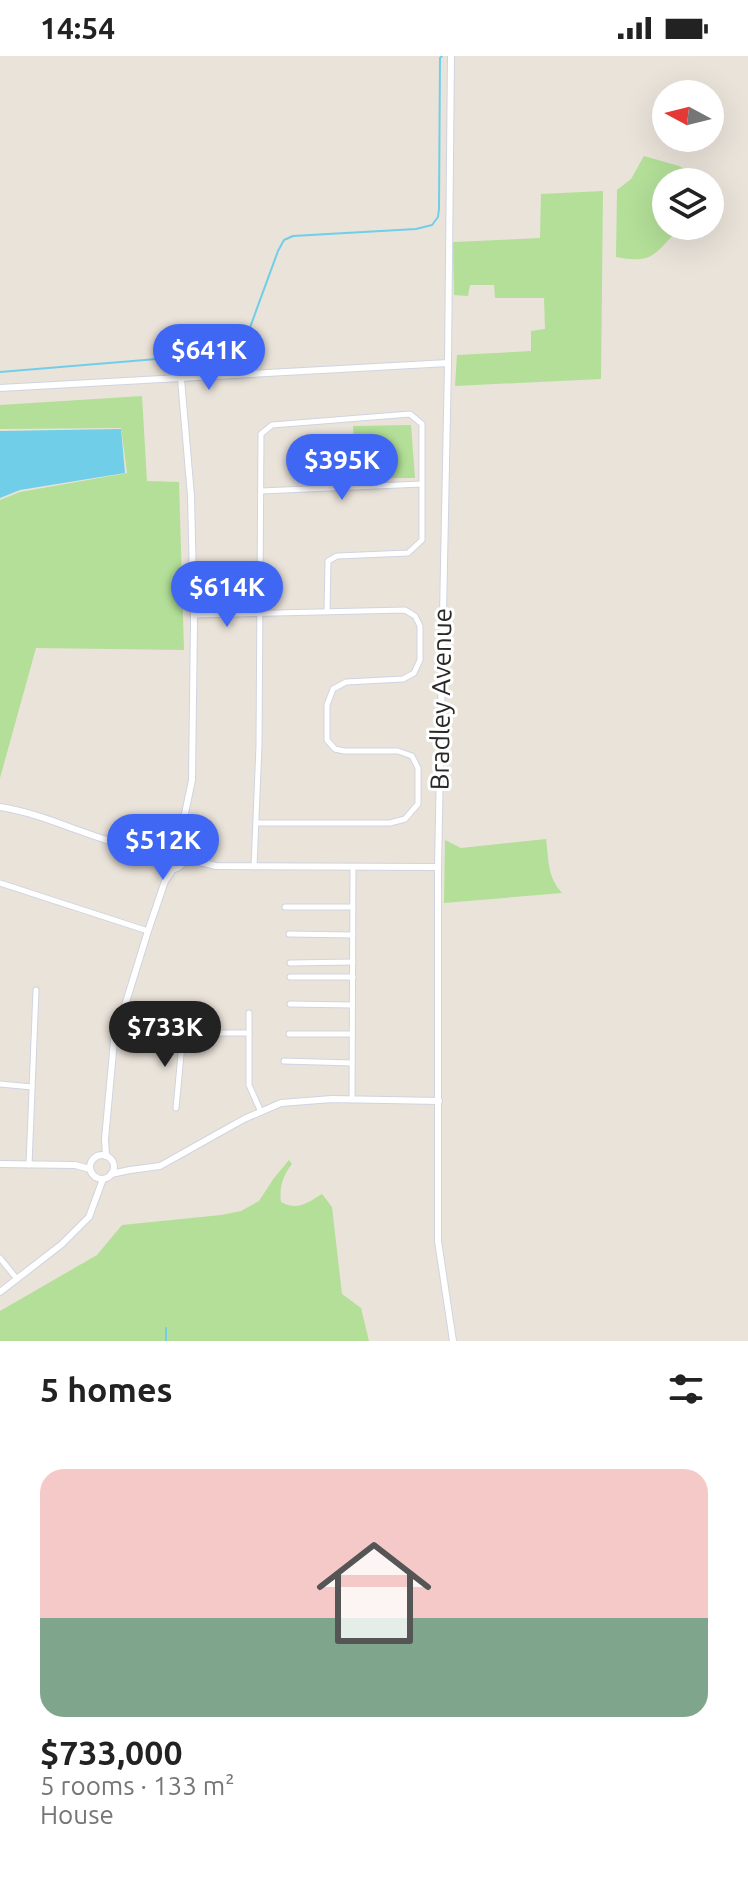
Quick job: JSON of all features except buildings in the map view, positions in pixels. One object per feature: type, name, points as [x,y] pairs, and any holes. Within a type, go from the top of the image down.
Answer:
[{"type":"street","name":"Bradley Avenue","points":[[451,56],[438,867],[438,1241],[453,1341]]},
{"type":"street","points":[[0,388],[448,363]]},
{"type":"street","points":[[181,379],[191,496],[194,615],[192,780],[181,846],[196,861],[216,866],[438,867]]},
{"type":"street","points":[[254,867],[261,434],[272,425],[410,414],[422,424],[422,540],[408,553],[337,556],[328,561],[327,611]]},
{"type":"street","points":[[261,491],[422,484]]},
{"type":"street","points":[[194,615],[405,610],[415,616],[420,626],[420,660],[414,673],[403,679],[346,682],[333,689],[327,705],[327,740],[335,749],[398,751],[412,756],[418,768],[418,804],[405,819],[390,823],[257,823]]},
{"type":"street","points":[[0,807],[24,810],[110,841],[160,852]]},
{"type":"street","points":[[173,843],[183,823]]},
{"type":"street","points":[[160,852],[169,843],[181,846]]},
{"type":"street","points":[[160,852],[161,862],[170,868]]},
{"type":"street","points":[[182,864],[185,853]]},
{"type":"street","points":[[170,868],[196,861]]},
{"type":"street","points":[[352,1100],[353,867]]},
{"type":"street","points":[[103,1156],[114,1041],[170,868]]},
{"type":"street","points":[[0,883],[148,931]]},
{"type":"street","points":[[285,907],[353,907]]},
{"type":"street","points":[[289,934],[353,935]]},
{"type":"street","points":[[290,963],[353,962]]},
{"type":"street","points":[[290,977],[353,977]]},
{"type":"street","points":[[29,1165],[36,990]]},
{"type":"street","points":[[290,1004],[352,1005]]},
{"type":"street","points":[[249,1013],[249,1085],[261,1112]]},
{"type":"street","points":[[120,1023],[139,1029],[183,1033],[249,1033]]},
{"type":"street","points":[[176,1108],[183,1033]]},
{"type":"street","points":[[289,1034],[352,1034]]},
{"type":"street","points":[[284,1061],[352,1063]]},
{"type":"street","points":[[0,1084],[32,1087]]},
{"type":"street","points":[[0,1292],[62,1244],[89,1217],[103,1179],[111,1174],[160,1166],[244,1119],[281,1103],[332,1099],[439,1101]]},
{"type":"street","points":[[0,1164],[75,1165],[103,1156]]},
{"type":"street","points":[[103,1156],[130,1170]]},
{"type":"street","points":[[92,1159],[92,1173],[98,1193]]},
{"type":"street","points":[[111,1174],[113,1163]]},
{"type":"street","points":[[75,1165],[103,1179]]},
{"type":"street","points":[[0,1258],[17,1279]]},
{"type":"green space","points":[[644,156],[683,168],[652,168],[652,240],[669,240],[654,254],[640,259],[616,257],[617,190],[631,179]]},
{"type":"green space","points":[[603,191],[601,379],[455,386],[457,355],[531,351],[531,331],[545,329],[544,298],[495,298],[494,285],[470,285],[468,296],[454,295],[453,242],[540,238],[541,194]]},
{"type":"green space","points":[[142,396],[147,481],[179,482],[184,650],[36,648],[0,778],[0,500],[20,492],[127,473],[121,428],[0,429],[0,405]]},
{"type":"green space","points":[[411,425],[415,478],[357,478],[353,426]]},
{"type":"green space","points":[[546,839],[551,874],[562,893],[444,903],[445,840],[461,848]]},
{"type":"green space","points":[[289,1160],[292,1164],[282,1182],[281,1202],[297,1206],[322,1194],[332,1207],[342,1294],[361,1308],[369,1341],[0,1341],[0,1311],[97,1255],[122,1225],[241,1211],[259,1201]]},
{"type":"water","points":[[121,429],[125,473],[20,490],[0,498],[0,431]]},
{"type":"waterway","points":[[0,372],[241,352],[284,240],[293,236],[416,229],[432,225],[439,209],[442,56]]},
{"type":"waterway","points":[[166,1328],[166,1341]]}]
